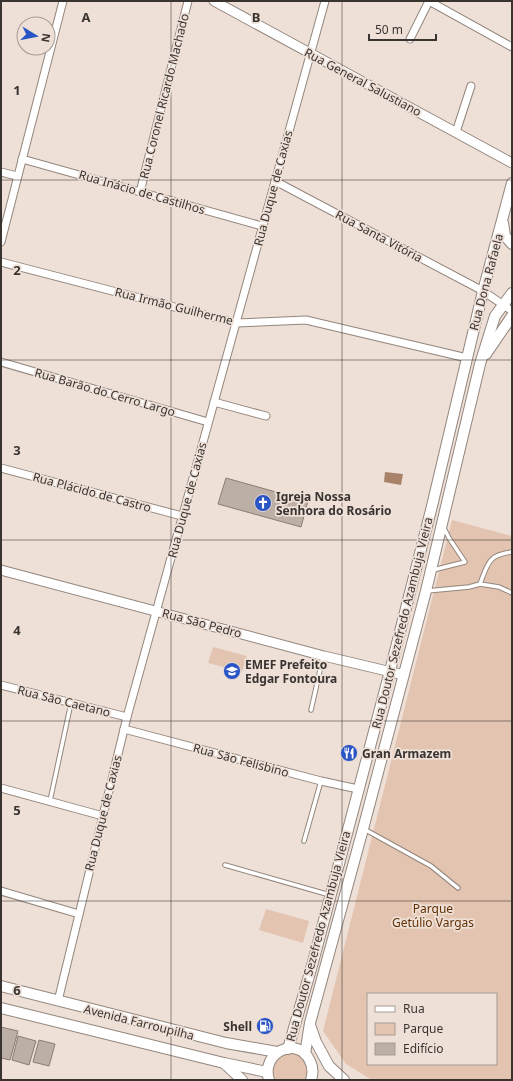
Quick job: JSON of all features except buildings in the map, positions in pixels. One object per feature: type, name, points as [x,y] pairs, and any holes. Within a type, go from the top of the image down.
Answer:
[{"type":"main road","name":"Rua Dona Rafaela","points":[[467,358],[512,183]]},
{"type":"main road","points":[[503,219],[505,236],[512,244]]},
{"type":"main road","name":"Rua Doutor Sezefredo Azambuja Vieira","points":[[305,1054],[310,1023],[426,591],[480,364],[496,316],[512,293]]},
{"type":"main road","name":"Rua Doutor Sezefredo Azambuja Vieira","points":[[480,364],[512,316]]},
{"type":"main road","name":"Rua Doutor Sezefredo Azambuja Vieira","points":[[288,1049],[313,962],[390,672],[432,506],[467,358]]},
{"type":"main road","name":"Avenida Farroupilha","points":[[1,986],[226,1043],[277,1052]]},
{"type":"main road","name":"Avenida Farroupilha","points":[[1,1008],[224,1063],[268,1076]]},
{"type":"main road","points":[[310,1023],[316,1042],[329,1066],[344,1080]]},
{"type":"main road","points":[[268,1076],[268,1065],[277,1052],[288,1049],[297,1049],[305,1054],[312,1064],[314,1079]]},
{"type":"main road","points":[[224,1063],[242,1080]]},
{"type":"street","points":[[1,242],[4,219],[18,176],[63,1]]},
{"type":"street","name":"Rua Coronel Ricardo Machado","points":[[140,192],[188,1]]},
{"type":"street","name":"Rua General Salustiano","points":[[214,1],[512,163]]},
{"type":"street","name":"Rua Duque de Caxias","points":[[58,1001],[127,717],[325,1]]},
{"type":"street","points":[[410,39],[429,1],[512,47]]},
{"type":"street","points":[[456,132],[471,86]]},
{"type":"street","name":"Rua Inácio de Castilhos","points":[[22,158],[262,226]]},
{"type":"street","points":[[1,172],[18,176]]},
{"type":"street","name":"Rua Santa Vitória","points":[[275,181],[483,291],[512,311]]},
{"type":"street","name":"Rua Irmão Guilherme","points":[[1,262],[236,323],[306,320],[467,358]]},
{"type":"street","name":"Rua Barão do Cerro Largo","points":[[1,362],[208,422]]},
{"type":"street","points":[[214,402],[266,416]]},
{"type":"street","name":"Rua Plácido de Castro","points":[[1,468],[182,516]]},
{"type":"street","name":"Rua São Pedro","points":[[1,570],[324,656],[404,675]]},
{"type":"street","name":"Rua São Caetano","points":[[1,685],[127,717]]},
{"type":"street","name":"Rua São Felisbino","points":[[124,729],[358,789]]},
{"type":"street","points":[[1,788],[103,816]]},
{"type":"street","points":[[1,891],[79,914]]},
{"type":"lane","points":[[430,570],[465,562],[449,538],[442,524]]},
{"type":"lane","points":[[480,584],[490,560],[500,553],[512,552]]},
{"type":"lane","points":[[426,591],[469,587],[480,584],[499,587],[512,593]]},
{"type":"lane","points":[[311,710],[324,656]]},
{"type":"lane","points":[[50,801],[71,703]]},
{"type":"lane","points":[[304,841],[322,781]]},
{"type":"lane","points":[[363,829],[431,866],[458,888]]},
{"type":"lane","points":[[225,865],[331,895]]},
{"type":"green space","name":"Parque Getúlio Vargas","points":[[452,520],[512,536],[512,1080],[372,1080],[346,1064],[323,1031]]},
{"type":"green space","points":[[213,647],[247,656],[242,672],[208,663]]},
{"type":"green space","points":[[266,909],[309,921],[303,943],[259,930]]},
{"type":"green space","points":[[288,1052],[299,1054],[309,1066],[307,1080],[273,1080],[272,1069],[274,1062]]},
{"type":"shaded area","points":[[385,472],[403,474],[401,485],[384,482]]},
{"type":"place","name":"Igreja Nossa Senhora do Rosário","points":[[263,503]]},
{"type":"place","name":"EMEF Prefeito Edgar Fontoura","points":[[232,671]]},
{"type":"place","name":"Gran Armazem","points":[[349,753]]},
{"type":"place","name":"Shell","points":[[265,1026]]}]
